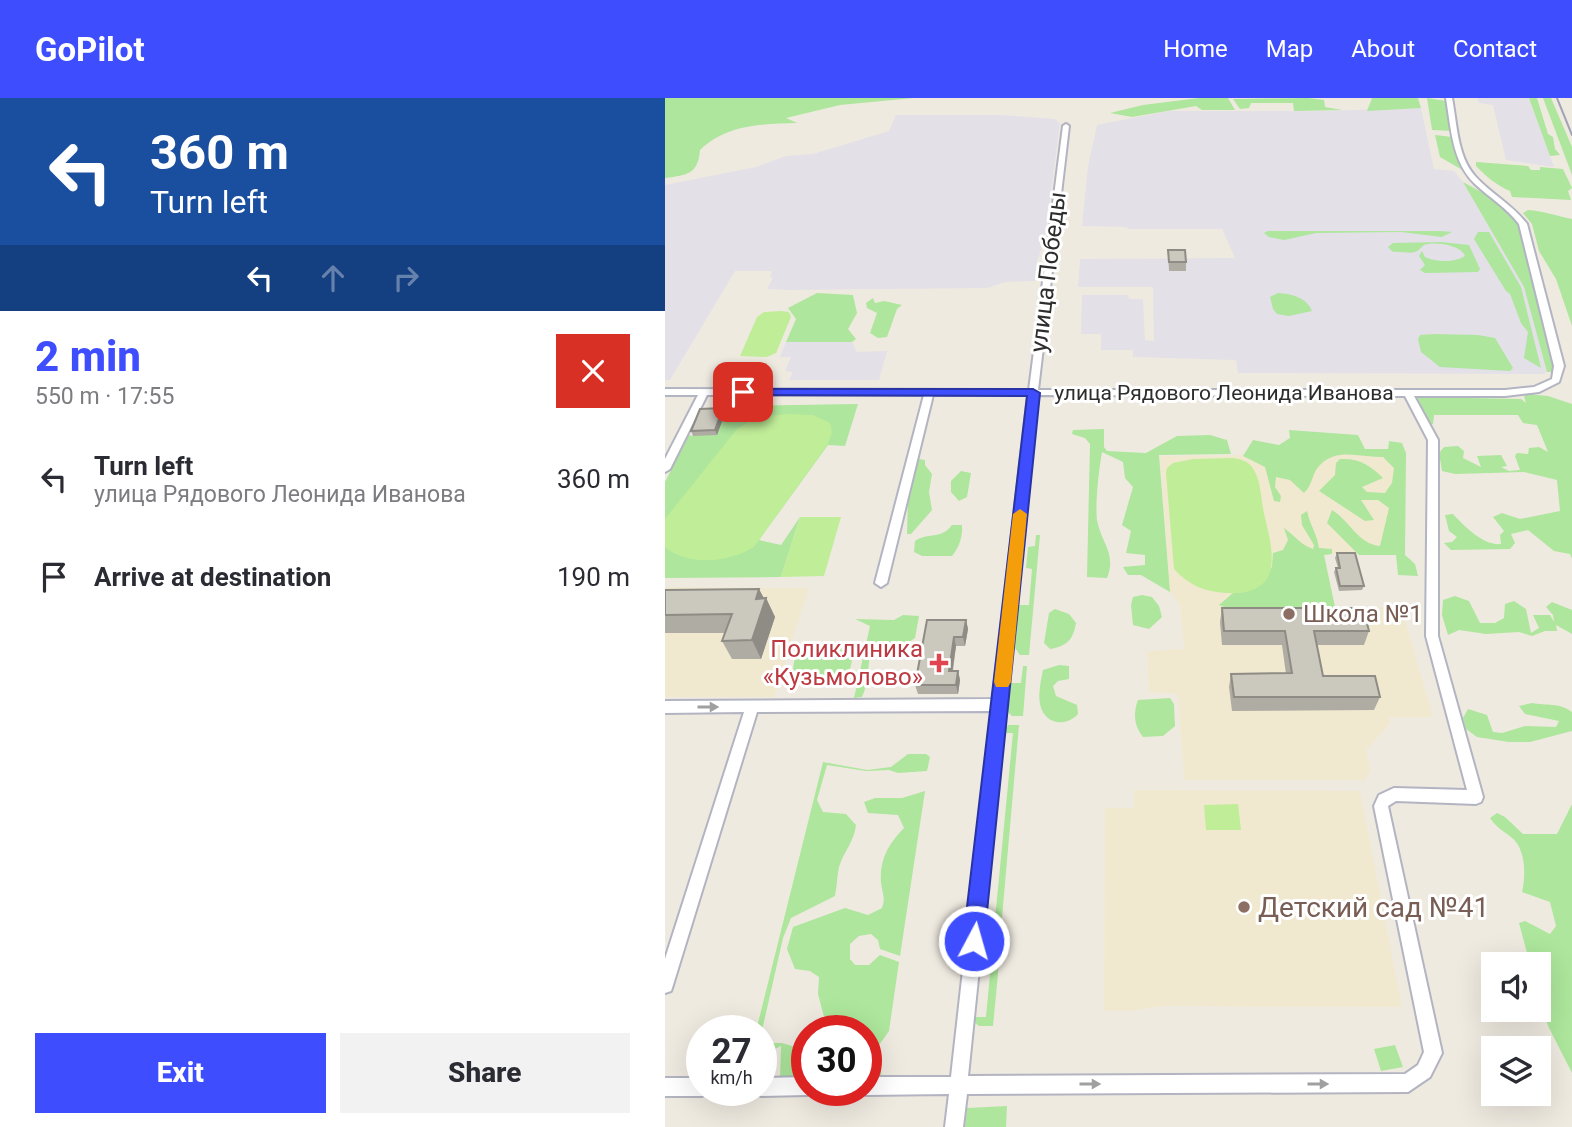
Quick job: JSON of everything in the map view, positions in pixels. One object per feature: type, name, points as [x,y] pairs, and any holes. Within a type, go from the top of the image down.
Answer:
[{"type":"street","name":"улица Рядового Леонида Иванова","points":[[665,392],[1505,393],[1536,390],[1556,380],[1559,366],[1523,224],[1516,212],[1471,176],[1462,161],[1449,98]]},
{"type":"street","name":"улица Победы","points":[[954,1127],[1033,393],[1066,126]]},
{"type":"street","points":[[665,469],[704,392]]},
{"type":"street","points":[[881,583],[929,393]]},
{"type":"street","points":[[882,1086],[1408,1083],[1424,1071],[1433,1053],[1381,806],[1384,800],[1394,794],[1476,797],[1432,636],[1433,440],[1408,393]]},
{"type":"street","points":[[665,707],[999,705]]},
{"type":"street","points":[[665,985],[752,707]]},
{"type":"street","points":[[665,1087],[686,1087]]},
{"type":"shaded area","points":[[1477,98],[1529,98],[1554,167],[1506,160],[1493,105],[1479,103]]},
{"type":"shaded area","points":[[1421,108],[1434,169],[1454,171],[1463,182],[1524,287],[1547,372],[1238,373],[1236,360],[1133,357],[1133,350],[1101,350],[1101,334],[1081,334],[1082,295],[1128,295],[1129,299],[1143,299],[1145,340],[1154,341],[1153,287],[1078,287],[1080,259],[1235,258],[1222,229],[1082,226],[1088,166],[1097,125],[1169,111]]},
{"type":"shaded area","points":[[896,115],[1002,115],[1055,119],[1060,124],[1044,243],[1037,261],[1035,281],[1005,282],[987,288],[787,290],[767,289],[773,278],[770,277],[772,271],[735,271],[670,380],[665,380],[665,185],[756,167],[786,156],[813,154],[889,131]]},
{"type":"shaded area","points":[[786,342],[852,342],[857,352],[887,351],[879,380],[789,380],[793,372],[785,371],[791,357],[780,357]]},
{"type":"shaded area","name":"Школа №1","points":[[1406,453],[1405,555],[1324,554],[1335,607],[1387,607],[1405,620],[1433,717],[1389,717],[1390,723],[1366,751],[1371,771],[1365,780],[1184,780],[1178,694],[1149,692],[1147,651],[1184,649],[1180,605],[1170,592],[1160,456]]},
{"type":"shaded area","points":[[665,587],[809,588],[774,697],[665,697]]},
{"type":"shaded area","name":"Детский сад №41","points":[[1134,790],[1360,791],[1402,1007],[1164,1006],[1132,1011],[1104,1011],[1105,808],[1134,808]]},
{"type":"green space","points":[[665,98],[914,98],[840,105],[786,118],[797,123],[758,125],[734,130],[711,141],[700,150],[697,164],[690,172],[665,178]]},
{"type":"green space","points":[[1199,98],[1228,98],[1235,110],[1202,110],[1196,106],[1132,117],[1110,113],[1143,105]]},
{"type":"green space","points":[[1372,98],[1418,98],[1421,108],[1367,111]]},
{"type":"green space","points":[[1427,98],[1446,101],[1453,131],[1432,130]]},
{"type":"green space","points":[[1529,98],[1537,98],[1548,134],[1553,137],[1555,149],[1560,155],[1550,156]]},
{"type":"green space","points":[[1543,98],[1551,98],[1572,147],[1572,175]]},
{"type":"green space","points":[[1233,99],[1324,100],[1325,107],[1342,110],[1294,111],[1293,103],[1251,103],[1249,108],[1240,109]]},
{"type":"green space","points":[[1435,135],[1452,137],[1466,172],[1440,157]]},
{"type":"green space","points":[[1476,162],[1528,166],[1531,170],[1540,170],[1540,167],[1563,169],[1572,188],[1568,191],[1571,200],[1512,197],[1510,191],[1488,177],[1476,166]]},
{"type":"green space","points":[[1463,182],[1496,200],[1519,223],[1554,372],[1547,372],[1524,287]]},
{"type":"green space","points":[[1528,210],[1572,219],[1572,326],[1556,279],[1539,251],[1532,224],[1523,213]]},
{"type":"green space","points":[[1268,231],[1452,232],[1442,237],[1401,232],[1316,233],[1284,240],[1269,237],[1264,233]]},
{"type":"green space","points":[[1478,232],[1489,232],[1521,287],[1541,368],[1524,358],[1528,332],[1521,323],[1510,294],[1474,239]]},
{"type":"green space","points":[[1441,242],[1469,245],[1480,269],[1478,272],[1425,273],[1420,270],[1425,265],[1419,256],[1422,251],[1425,257],[1440,261],[1456,260],[1465,256],[1463,252],[1447,245],[1424,245],[1410,253],[1393,252],[1388,247],[1393,243]]},
{"type":"green space","points":[[817,293],[853,295],[857,313],[848,329],[856,339],[852,342],[786,342],[796,319],[788,308]]},
{"type":"green space","points":[[1278,293],[1298,297],[1306,302],[1312,311],[1289,316],[1277,314],[1270,297]]},
{"type":"green space","points":[[873,298],[875,303],[884,301],[902,305],[897,309],[887,337],[878,338],[870,333],[877,313],[867,308],[866,303]]},
{"type":"green space","points":[[764,312],[789,312],[791,317],[776,353],[767,357],[740,356],[757,317]]},
{"type":"green space","points":[[1420,335],[1495,338],[1513,368],[1510,371],[1440,367],[1421,352],[1418,339]]},
{"type":"green space","points":[[1524,396],[1548,396],[1572,404],[1572,559],[1570,554],[1554,551],[1528,530],[1511,534],[1515,543],[1510,549],[1451,550],[1444,543],[1452,542],[1457,537],[1449,531],[1445,515],[1453,514],[1482,539],[1501,544],[1500,535],[1504,531],[1493,517],[1502,513],[1520,519],[1560,511],[1557,480],[1524,472],[1455,474],[1442,471],[1439,453],[1444,447],[1458,446],[1464,451],[1463,458],[1481,467],[1477,456],[1501,455],[1507,466],[1501,467],[1509,471],[1520,470],[1515,456],[1517,453],[1528,454],[1529,448],[1539,447],[1548,452],[1537,425],[1523,423],[1518,415],[1434,415],[1433,424],[1429,425],[1417,397],[1521,399],[1526,403]]},
{"type":"green space","points":[[858,404],[845,446],[828,445],[759,540],[781,545],[800,517],[781,577],[665,578],[665,482],[689,435],[693,436],[725,413],[729,406]]},
{"type":"green space","points":[[786,414],[813,415],[830,423],[832,432],[828,444],[754,547],[721,559],[697,560],[685,558],[665,547],[665,519],[737,429],[755,418]]},
{"type":"green space","points":[[1104,429],[1104,447],[1107,451],[1146,453],[1177,436],[1210,435],[1227,440],[1231,454],[1159,455],[1170,592],[1141,575],[1128,575],[1123,567],[1145,565],[1145,555],[1126,553],[1131,531],[1122,525],[1133,487],[1125,478],[1123,462],[1102,452],[1097,520],[1109,555],[1110,570],[1107,578],[1087,577],[1090,444],[1085,438],[1072,434],[1073,430]]},
{"type":"green space","points":[[1289,430],[1358,435],[1365,449],[1388,449],[1389,441],[1402,443],[1406,453],[1405,555],[1415,564],[1418,576],[1398,575],[1396,555],[1359,555],[1327,523],[1332,510],[1360,537],[1380,546],[1389,508],[1378,500],[1361,500],[1374,520],[1365,521],[1319,491],[1335,475],[1336,463],[1340,459],[1347,459],[1364,463],[1383,478],[1362,487],[1367,492],[1385,493],[1392,483],[1394,468],[1383,457],[1334,456],[1317,468],[1304,493],[1290,480],[1276,477],[1275,487],[1281,496],[1280,502],[1274,501],[1265,467],[1243,456],[1253,440],[1279,445],[1290,438]]},
{"type":"green space","points":[[1233,458],[1248,463],[1257,476],[1272,554],[1267,578],[1259,587],[1246,592],[1226,593],[1197,587],[1174,569],[1166,473],[1173,463],[1193,459]]},
{"type":"green space","points":[[919,459],[925,460],[925,465],[932,474],[929,492],[932,510],[911,534],[907,534],[908,496]]},
{"type":"green space","points":[[961,471],[971,473],[967,497],[959,501],[951,492],[951,481]]},
{"type":"green space","points":[[1307,511],[1319,548],[1332,549],[1332,554],[1324,555],[1335,607],[1307,606],[1308,617],[1232,610],[1219,605],[1233,593],[1246,592],[1272,567],[1273,553],[1283,550],[1288,540],[1284,528],[1301,543],[1313,549],[1314,545],[1302,525],[1301,515]]},
{"type":"green space","points":[[800,517],[841,517],[824,576],[781,577]]},
{"type":"green space","points":[[952,525],[962,525],[962,529],[960,542],[952,556],[922,556],[914,552],[915,541],[943,533]]},
{"type":"green space","points":[[1036,535],[1040,535],[1029,655],[1020,655],[1015,648],[1019,605],[1029,605],[1032,569],[1026,568],[1028,547],[1035,546]]},
{"type":"green space","points":[[1455,596],[1469,601],[1480,623],[1495,623],[1504,618],[1505,604],[1514,601],[1526,609],[1531,633],[1539,628],[1533,615],[1550,615],[1554,622],[1553,615],[1546,607],[1552,602],[1572,610],[1572,634],[1556,625],[1557,631],[1545,631],[1532,636],[1519,632],[1486,634],[1459,630],[1448,635],[1442,615],[1443,600]]},
{"type":"green space","points":[[1133,597],[1152,597],[1159,606],[1162,617],[1149,629],[1133,625]]},
{"type":"green space","points":[[1055,609],[1069,614],[1076,623],[1068,641],[1050,649],[1044,643],[1049,613]]},
{"type":"green space","points":[[903,615],[919,616],[915,638],[909,642],[874,643],[862,697],[854,698],[870,626],[855,619],[894,620]]},
{"type":"green space","points":[[805,647],[849,647],[854,651],[849,674],[803,683],[792,676],[795,656]]},
{"type":"green space","points":[[1059,665],[1069,666],[1069,679],[1058,681],[1053,686],[1056,696],[1077,705],[1078,714],[1067,721],[1056,722],[1050,720],[1042,711],[1039,700],[1043,670]]},
{"type":"green space","points":[[1023,666],[1027,666],[1023,716],[1012,716],[1008,712],[1011,683],[1021,683]]},
{"type":"green space","points":[[1170,698],[1174,704],[1175,726],[1163,736],[1143,737],[1135,719],[1138,700]]},
{"type":"green space","points":[[1532,703],[1557,706],[1572,712],[1572,731],[1530,742],[1509,742],[1477,737],[1466,729],[1463,718],[1468,709],[1487,715],[1493,732],[1502,733],[1525,726],[1556,727],[1559,721],[1525,714],[1519,706]]},
{"type":"green space","points":[[1008,725],[1019,725],[1000,940],[993,940],[1013,733],[1003,733]]},
{"type":"green space","points":[[908,754],[926,754],[930,757],[927,771],[898,773],[889,770],[866,771],[827,765],[817,800],[823,812],[846,814],[856,825],[855,831],[839,867],[835,896],[791,918],[783,938],[766,1015],[760,1015],[823,762],[867,770],[891,767]]},
{"type":"green space","points":[[925,791],[900,956],[880,949],[878,940],[871,934],[859,936],[850,944],[850,959],[855,965],[869,965],[880,955],[899,962],[889,1031],[882,1041],[882,1015],[823,1015],[818,994],[819,977],[810,971],[795,969],[787,949],[793,927],[845,908],[868,915],[882,908],[883,859],[904,828],[898,815],[868,813],[864,802],[875,798],[902,798]]},
{"type":"green space","points":[[1238,804],[1241,830],[1206,830],[1204,805]]},
{"type":"green space","points":[[1572,804],[1572,1073],[1547,1022],[1551,1022],[1551,952],[1527,952],[1519,923],[1525,921],[1550,934],[1556,926],[1550,902],[1522,892],[1524,870],[1520,848],[1490,818],[1497,813],[1523,834],[1557,834]]},
{"type":"green space","points":[[992,953],[1000,953],[993,1026],[979,1026],[974,1022],[975,1017],[986,1017]]},
{"type":"green space","points":[[777,1043],[791,1046],[791,1079],[780,1078],[781,1046],[777,1048]]},
{"type":"green space","points":[[1395,1045],[1403,1067],[1381,1071],[1374,1049]]},
{"type":"green space","points":[[1007,1106],[1006,1127],[965,1127],[967,1108]]},
{"type":"building","points":[[1168,250],[1185,250],[1186,262],[1169,262]]},
{"type":"building","points":[[723,408],[715,430],[691,431],[700,409]]},
{"type":"building","points":[[1337,553],[1355,553],[1364,586],[1340,586],[1336,568],[1340,568]]},
{"type":"building","points":[[759,589],[756,599],[766,598],[752,640],[722,641],[732,614],[665,615],[665,590]]},
{"type":"building","points":[[1222,608],[1363,608],[1369,631],[1314,631],[1323,676],[1375,676],[1380,697],[1234,697],[1231,674],[1292,673],[1285,631],[1224,631]]},
{"type":"building","name":"Поликлиника «Кузьмолово»","points":[[927,620],[966,620],[963,637],[954,637],[949,671],[958,671],[956,685],[915,685]]},
{"type":"railway","points":[[1557,98],[1572,135]]},
{"type":"slow traffic","points":[[1002,682],[1020,514]]},
{"type":"place","name":"Школа №1","points":[[1289,614]]},
{"type":"place","name":"Поликлиника «Кузьмолово»","points":[[939,663]]},
{"type":"place","name":"Детский сад №41","points":[[1244,907]]},
{"type":"route","points":[[743,392],[1033,393],[974,941]]}]
